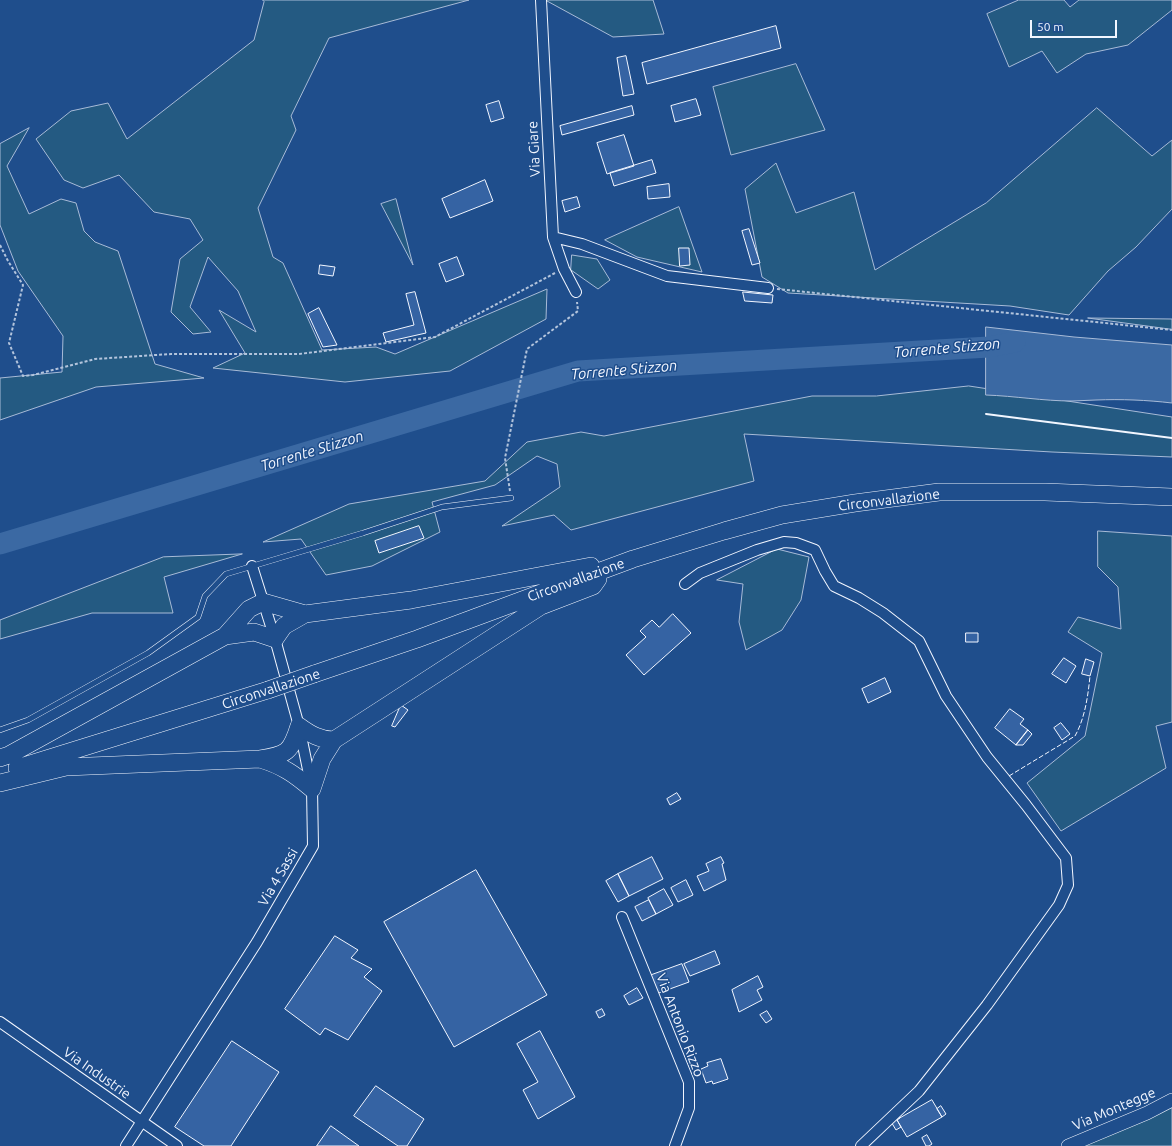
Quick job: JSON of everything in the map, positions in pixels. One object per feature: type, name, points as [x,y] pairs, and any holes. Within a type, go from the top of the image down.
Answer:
[{"type":"highway","name":"Circonvallazione","points":[[0,773],[268,690],[417,638],[634,559],[782,515],[855,502],[938,492],[1045,492],[1172,497]]},
{"type":"highway","points":[[225,636],[254,632],[274,640],[284,626],[305,614],[411,600],[590,566],[605,569],[593,586],[541,606],[334,740],[322,759],[312,789],[277,764],[260,759]]},
{"type":"highway","points":[[0,758],[9,755],[225,636],[248,609],[263,602],[305,614]]},
{"type":"highway","points":[[0,783],[66,767],[260,759],[276,757],[286,752],[294,744],[299,726],[317,737],[325,740],[334,740]]},
{"type":"street","name":"Via Giare","points":[[541,0],[553,237],[564,269],[576,292]]},
{"type":"street","points":[[553,237],[582,244],[667,276],[768,288]]},
{"type":"street","points":[[685,584],[700,573],[757,550],[784,542],[796,543],[815,550],[834,586],[859,598],[883,613],[919,641],[946,696],[987,757],[1066,858],[1068,885],[1059,905],[987,1005],[919,1091],[861,1146]]},
{"type":"street","name":"Via 4 Sassi","points":[[126,1146],[257,942],[313,846],[312,789],[299,726],[252,566]]},
{"type":"street","name":"Via Antonio Rizzo","points":[[622,917],[689,1082],[689,1108],[675,1146]]},
{"type":"street","name":"Via Industrie","points":[[0,1022],[178,1146]]},
{"type":"street","name":"Via Montegge","points":[[1068,1146],[1147,1113],[1172,1100]]},
{"type":"lane","points":[[0,730],[28,720],[148,653],[198,617],[205,596],[226,574],[363,533],[442,507],[510,498]]},
{"type":"path","points":[[0,245],[23,285],[9,343],[23,376],[33,375],[95,359],[171,354],[299,354],[435,336],[564,269]]},
{"type":"path","points":[[768,288],[1172,330]]},
{"type":"path","points":[[510,498],[505,458],[527,348],[578,311],[576,292]]},
{"type":"shaded area","points":[[263,0],[469,0],[329,38],[291,116],[296,130],[258,208],[273,257],[283,263],[322,350],[376,347],[395,354],[547,289],[546,319],[450,371],[345,382],[213,368],[245,353],[219,310],[256,332],[238,291],[208,257],[190,307],[211,332],[193,334],[171,312],[180,259],[203,240],[190,219],[154,212],[119,175],[83,188],[64,180],[36,139],[71,111],[108,103],[127,139],[254,40],[264,2]]},
{"type":"shaded area","points":[[547,0],[653,0],[664,34],[613,37]]},
{"type":"shaded area","points":[[1019,0],[1064,0],[1070,7],[1079,0],[1172,0],[1172,10],[1128,45],[1086,54],[1057,73],[1042,51],[1009,67],[987,14]]},
{"type":"shaded area","points":[[796,64],[825,130],[731,155],[713,87]]},
{"type":"shaded area","points":[[1097,108],[1152,156],[1172,140],[1172,209],[1136,247],[1108,271],[1069,315],[1010,306],[788,293],[762,277],[745,189],[776,163],[796,213],[854,192],[875,270],[986,203]]},
{"type":"shaded area","points":[[29,128],[7,166],[29,214],[61,199],[76,203],[84,231],[95,242],[118,251],[155,364],[204,378],[96,387],[0,420],[0,378],[62,372],[63,336],[18,271],[0,225],[0,144]]},
{"type":"shaded area","points":[[396,199],[413,265],[381,204]]},
{"type":"shaded area","points":[[679,207],[702,272],[637,257],[605,240]]},
{"type":"shaded area","points":[[572,255],[597,259],[610,280],[598,289],[571,270]]},
{"type":"shaded area","points":[[1088,318],[1172,319],[1172,329]]},
{"type":"shaded area","points":[[986,327],[1074,337],[1172,345],[1172,403],[1124,400],[1061,401],[986,395]]},
{"type":"shaded area","points":[[969,386],[1172,417],[1172,457],[1052,452],[744,434],[754,481],[571,530],[554,515],[502,526],[560,487],[557,464],[537,456],[495,485],[432,502],[440,532],[372,566],[326,575],[301,539],[263,542],[349,504],[485,481],[527,442],[581,432],[604,436],[812,396],[876,396]]},
{"type":"shaded area","points":[[1098,531],[1172,536],[1172,722],[1156,726],[1166,768],[1061,831],[1027,783],[1085,736],[1102,653],[1068,632],[1078,617],[1121,629],[1118,587],[1098,567]]},
{"type":"shaded area","points":[[777,549],[809,557],[801,600],[782,630],[746,650],[739,622],[743,584],[717,580]]},
{"type":"shaded area","points":[[242,554],[164,577],[173,613],[92,613],[0,639],[0,620],[163,557]]},
{"type":"shaded area","points":[[1172,1100],[1172,1146],[1075,1146]]},
{"type":"building","points":[[776,26],[781,48],[647,84],[642,63]]},
{"type":"building","points":[[626,56],[634,94],[623,96],[617,58]]},
{"type":"building","points":[[696,99],[701,115],[675,122],[671,106]]},
{"type":"building","points":[[499,101],[504,118],[491,122],[486,105]]},
{"type":"building","points":[[632,106],[634,115],[562,135],[560,126]]},
{"type":"building","points":[[624,135],[634,166],[607,174],[597,143]]},
{"type":"building","points":[[652,160],[656,173],[614,186],[610,173]]},
{"type":"building","points":[[485,180],[493,201],[450,218],[442,199]]},
{"type":"building","points":[[669,184],[670,197],[648,199],[647,187]]},
{"type":"building","points":[[577,197],[580,207],[565,212],[562,201]]},
{"type":"building","points":[[749,229],[760,263],[752,265],[742,231]]},
{"type":"building","points":[[679,248],[689,248],[690,265],[680,266]]},
{"type":"building","points":[[457,257],[464,275],[446,282],[439,264]]},
{"type":"building","points":[[320,265],[335,267],[333,276],[319,274]]},
{"type":"building","points":[[415,292],[426,333],[386,342],[383,333],[414,325],[406,294]]},
{"type":"building","points":[[743,292],[773,295],[772,303],[745,301]]},
{"type":"building","points":[[319,308],[337,345],[323,347],[308,314]]},
{"type":"building","points":[[419,526],[424,538],[379,553],[375,541]]},
{"type":"building","points":[[673,614],[691,633],[644,675],[626,655],[646,637],[640,631],[652,620],[659,627]]},
{"type":"building","points":[[966,633],[978,633],[978,642],[966,642]]},
{"type":"building","points":[[1064,658],[1076,666],[1066,683],[1052,674]]},
{"type":"building","points":[[1086,659],[1094,662],[1090,676],[1082,674]]},
{"type":"building","points":[[885,678],[891,692],[868,703],[862,689]]},
{"type":"building","points":[[401,705],[408,710],[395,727],[392,726]]},
{"type":"building","points":[[1010,709],[1024,719],[1020,724],[1028,730],[1016,745],[995,728]]},
{"type":"building","points":[[1061,723],[1070,734],[1062,740],[1054,728]]},
{"type":"building","points":[[1028,730],[1032,734],[1023,745],[1016,745]]},
{"type":"building","points":[[677,793],[681,799],[670,805],[667,799]]},
{"type":"building","points":[[652,857],[663,879],[629,896],[618,874]]},
{"type":"building","points":[[721,857],[724,863],[722,864],[726,880],[704,891],[697,876],[709,871],[706,864]]},
{"type":"building","points":[[476,870],[547,995],[454,1047],[384,922]]},
{"type":"building","points":[[618,874],[629,896],[618,902],[606,881]]},
{"type":"building","points":[[686,880],[693,895],[678,902],[671,888]]},
{"type":"building","points":[[664,889],[673,905],[656,914],[648,898]]},
{"type":"building","points":[[649,900],[656,914],[642,921],[635,907]]},
{"type":"building","points":[[335,936],[358,950],[351,958],[372,969],[364,977],[382,991],[348,1040],[325,1028],[320,1035],[285,1009]]},
{"type":"building","points":[[715,951],[720,964],[690,976],[684,964]]},
{"type":"building","points":[[682,964],[689,982],[656,994],[649,976]]},
{"type":"building","points":[[758,976],[763,987],[757,990],[762,1000],[739,1012],[732,990]]},
{"type":"building","points":[[637,988],[643,998],[629,1005],[624,996]]},
{"type":"building","points":[[602,1009],[605,1015],[599,1018],[596,1012]]},
{"type":"building","points":[[767,1011],[772,1019],[766,1023],[760,1015]]},
{"type":"building","points":[[540,1031],[575,1097],[538,1119],[523,1090],[538,1082],[517,1044]]},
{"type":"building","points":[[232,1041],[279,1072],[231,1146],[204,1146],[175,1127]]},
{"type":"building","points":[[721,1059],[728,1079],[713,1084],[712,1081],[706,1083],[701,1069],[708,1066],[707,1063]]},
{"type":"building","points":[[376,1086],[424,1119],[407,1146],[398,1146],[354,1116]]},
{"type":"building","points":[[932,1100],[942,1117],[907,1137],[897,1120]]},
{"type":"building","points":[[941,1106],[946,1114],[942,1117],[937,1109]]},
{"type":"building","points":[[898,1115],[900,1118],[897,1120],[901,1127],[896,1130],[890,1120]]},
{"type":"building","points":[[331,1126],[359,1146],[317,1146]]},
{"type":"building","points":[[927,1135],[932,1144],[929,1146],[926,1146],[922,1138]]},
{"type":"waterway","name":"Torrente Stizzon","points":[[0,544],[578,371],[989,347],[1015,342]]},
{"type":"fence","points":[[1009,776],[1075,736],[1084,714],[1090,676]]},
{"type":"wall","points":[[986,414],[1172,438]]}]
